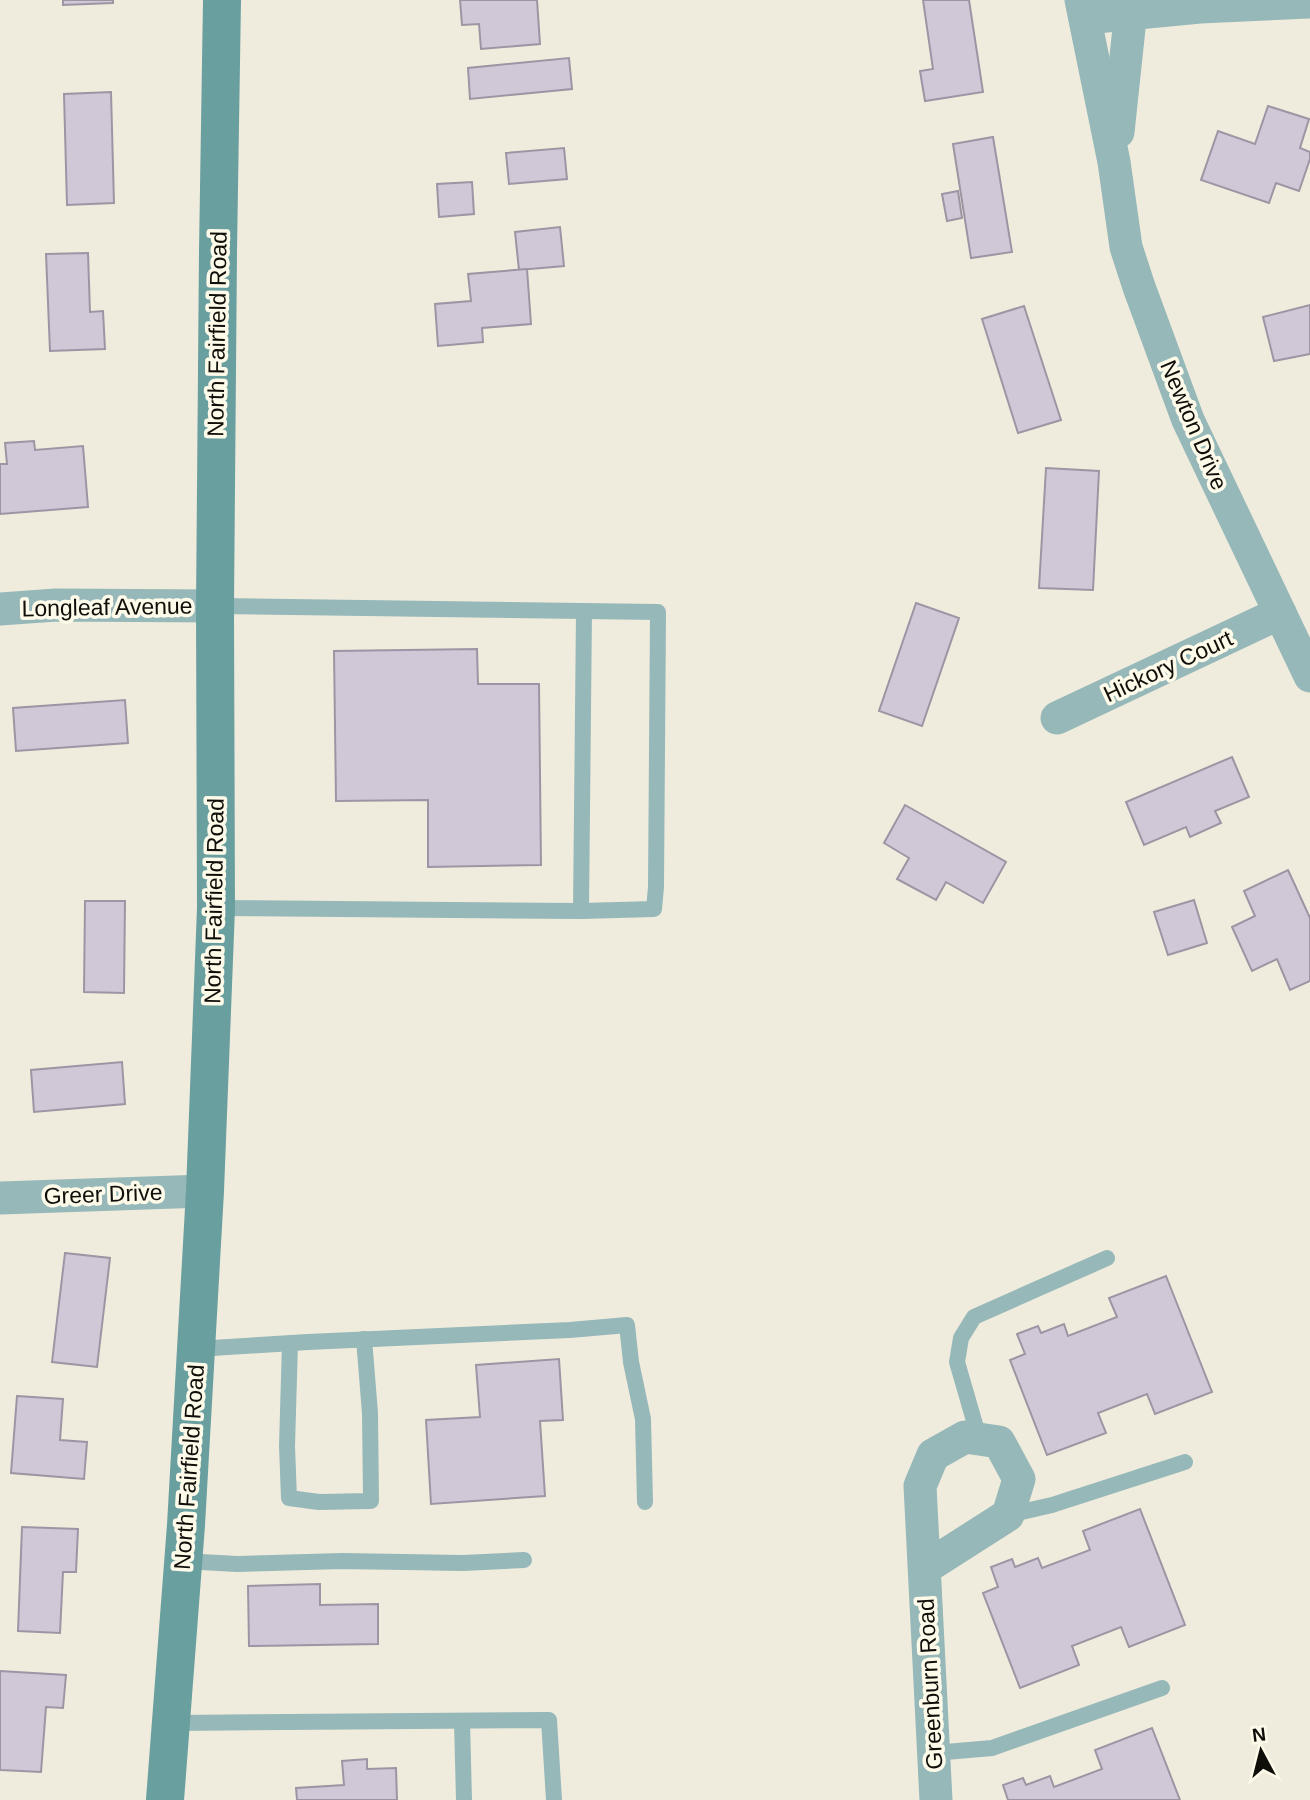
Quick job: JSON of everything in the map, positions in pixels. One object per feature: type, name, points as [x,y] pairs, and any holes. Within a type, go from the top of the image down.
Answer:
[{"type":"main road","name":"North Fairfield Road","points":[[165,1800],[196,1349],[216,908],[215,606],[222,0]]},
{"type":"street","points":[[1083,9],[1310,2]]},
{"type":"street","name":"Newton Drive","points":[[1114,162],[1131,7]]},
{"type":"street","name":"Newton Drive","points":[[1083,9],[1114,162],[1126,247],[1139,287],[1188,420],[1310,677]]},
{"type":"street","name":"Longleaf Avenue","points":[[0,609],[56,605],[215,606]]},
{"type":"street","name":"Hickory Court","points":[[1057,718],[1280,613]]},
{"type":"street","name":"Greer Drive","points":[[0,1198],[205,1191]]},
{"type":"street","name":"Greenburn Road","points":[[936,1800],[920,1486],[933,1455],[965,1437],[979,1438]]},
{"type":"street","points":[[979,1438],[999,1442],[1019,1479],[1008,1515]]},
{"type":"street","name":"Greenburn Road","points":[[925,1568],[1008,1515]]},
{"type":"lane","points":[[215,606],[658,612],[654,909],[581,911],[216,908]]},
{"type":"lane","points":[[581,911],[584,611]]},
{"type":"lane","points":[[979,1438],[957,1362],[961,1338],[974,1317],[1107,1258]]},
{"type":"lane","points":[[196,1349],[627,1325],[631,1362],[643,1419],[645,1502]]},
{"type":"lane","points":[[290,1343],[287,1446],[289,1498],[318,1502],[371,1501],[370,1413],[364,1339]]},
{"type":"lane","points":[[1008,1515],[1052,1505],[1185,1462]]},
{"type":"lane","points":[[183,1561],[237,1564],[342,1560],[463,1563],[524,1560]]},
{"type":"lane","points":[[934,1753],[992,1748],[1162,1688]]},
{"type":"lane","points":[[171,1723],[549,1720],[554,1800]]},
{"type":"lane","points":[[462,1721],[464,1800]]},
{"type":"building","points":[[63,0],[113,0],[113,3],[63,5]]},
{"type":"building","points":[[460,0],[537,0],[540,44],[481,49],[479,24],[462,25]]},
{"type":"building","points":[[923,0],[969,0],[983,92],[925,101],[920,71],[933,69]]},
{"type":"building","points":[[569,58],[572,89],[470,99],[468,68]]},
{"type":"building","points":[[111,92],[114,203],[67,205],[64,94]]},
{"type":"building","points":[[1268,106],[1309,119],[1300,148],[1310,152],[1310,159],[1299,191],[1276,183],[1269,203],[1201,180],[1218,131],[1255,144]]},
{"type":"building","points":[[993,137],[1012,252],[971,258],[953,144]]},
{"type":"building","points":[[564,148],[567,179],[509,184],[506,153]]},
{"type":"building","points":[[472,182],[474,214],[439,217],[437,184]]},
{"type":"building","points":[[958,191],[962,218],[947,221],[942,194]]},
{"type":"building","points":[[560,227],[564,266],[519,270],[515,232]]},
{"type":"building","points":[[88,253],[90,312],[103,311],[105,349],[50,351],[46,254]]},
{"type":"building","points":[[527,269],[531,324],[482,328],[483,342],[438,346],[435,304],[471,301],[468,274]]},
{"type":"building","points":[[1310,305],[1310,354],[1274,361],[1263,317]]},
{"type":"building","points":[[1024,306],[1061,420],[1018,433],[982,319]]},
{"type":"building","points":[[34,441],[35,450],[83,446],[88,507],[0,514],[0,464],[7,464],[5,443]]},
{"type":"building","points":[[1046,468],[1099,471],[1093,590],[1039,588]]},
{"type":"building","points":[[916,603],[959,618],[922,726],[879,711]]},
{"type":"building","points":[[477,649],[478,684],[539,684],[541,865],[428,867],[428,800],[336,801],[334,651]]},
{"type":"building","points":[[125,700],[128,743],[16,751],[13,708]]},
{"type":"building","points":[[1232,757],[1249,797],[1215,811],[1221,823],[1190,837],[1186,827],[1144,845],[1126,802]]},
{"type":"building","points":[[905,805],[1006,862],[983,903],[946,882],[936,900],[897,879],[909,858],[884,843]]},
{"type":"building","points":[[1288,870],[1310,918],[1310,981],[1290,990],[1277,959],[1252,971],[1232,927],[1255,916],[1244,891]]},
{"type":"building","points":[[1194,900],[1207,943],[1168,955],[1154,912]]},
{"type":"building","points":[[85,901],[125,901],[124,993],[84,992]]},
{"type":"building","points":[[122,1062],[125,1104],[34,1112],[31,1070]]},
{"type":"building","points":[[65,1253],[110,1258],[97,1367],[52,1362]]},
{"type":"building","points":[[1166,1276],[1212,1392],[1155,1414],[1147,1394],[1098,1413],[1106,1433],[1047,1455],[1010,1360],[1025,1354],[1017,1334],[1038,1326],[1041,1333],[1064,1324],[1068,1336],[1117,1317],[1109,1298]]},
{"type":"building","points":[[559,1359],[563,1420],[540,1421],[545,1496],[431,1504],[426,1420],[480,1417],[476,1365]]},
{"type":"building","points":[[17,1396],[63,1399],[60,1440],[87,1442],[84,1479],[11,1473]]},
{"type":"building","points":[[1140,1509],[1185,1625],[1129,1647],[1121,1627],[1072,1646],[1079,1665],[1020,1688],[983,1593],[998,1587],[991,1567],[1012,1559],[1015,1567],[1038,1558],[1042,1568],[1090,1550],[1083,1531]]},
{"type":"building","points":[[22,1527],[78,1529],[76,1572],[63,1572],[60,1633],[18,1631]]},
{"type":"building","points":[[320,1584],[320,1605],[378,1604],[378,1644],[249,1646],[248,1586]]},
{"type":"building","points":[[0,1671],[66,1675],[63,1708],[46,1707],[41,1772],[0,1770]]},
{"type":"building","points":[[1152,1728],[1180,1800],[1008,1800],[1003,1785],[1023,1778],[1026,1785],[1050,1776],[1054,1787],[1102,1769],[1095,1750]]},
{"type":"building","points":[[367,1759],[367,1769],[396,1768],[397,1800],[297,1800],[296,1788],[344,1785],[342,1761]]}]
